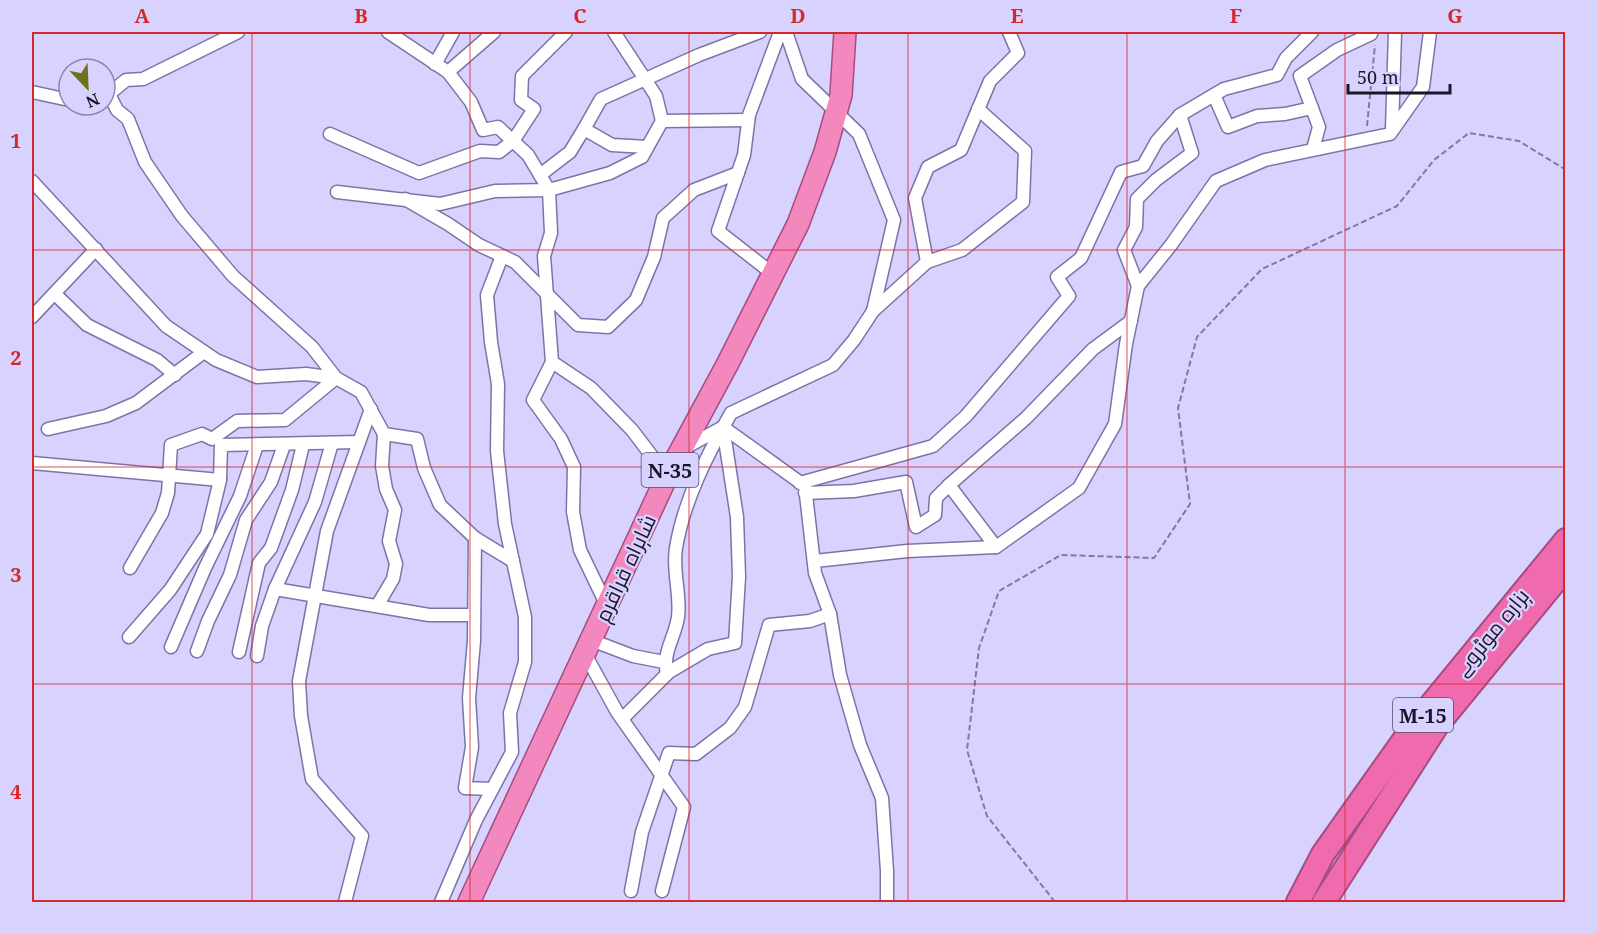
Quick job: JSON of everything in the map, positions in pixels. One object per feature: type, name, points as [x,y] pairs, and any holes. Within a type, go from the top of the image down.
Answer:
[{"type":"highway","name":"شاہراہ قراقرم","points":[[469,903],[667,476],[798,224],[825,152],[841,95],[845,32]]},
{"type":"highway","name":"ہزارہ موٹروے","points":[[1298,903],[1323,854],[1416,723],[1566,540]]},
{"type":"highway","name":"ہزارہ موٹروے","points":[[1324,903],[1438,724],[1566,568]]},
{"type":"street","points":[[117,87],[126,80],[143,79],[238,32]]},
{"type":"street","points":[[388,32],[448,72],[471,102],[483,130],[498,127],[528,155],[549,190],[551,233],[544,256],[552,362],[533,400],[561,439],[574,467],[573,512],[580,550],[607,606]]},
{"type":"street","points":[[435,64],[453,32]]},
{"type":"street","points":[[448,72],[494,32]]},
{"type":"street","points":[[330,134],[419,173],[480,151],[499,152],[513,141],[534,109],[521,100],[522,76],[566,32]]},
{"type":"street","points":[[337,192],[440,204],[495,191],[549,190],[610,173],[642,157],[662,121],[656,96],[614,32]]},
{"type":"street","points":[[540,175],[570,152],[602,99],[699,55],[760,32]]},
{"type":"street","points":[[773,274],[718,231],[744,155],[748,120],[780,32]]},
{"type":"street","points":[[786,32],[802,79],[859,134],[894,220],[873,311]]},
{"type":"street","points":[[927,262],[915,198],[928,167],[961,150],[990,81],[1018,53],[1010,32]]},
{"type":"street","points":[[803,488],[933,446],[966,416],[1069,296],[1057,277],[1081,258],[1121,172],[1143,166],[1157,141],[1180,115],[1224,89],[1277,75],[1286,58],[1311,32]]},
{"type":"street","points":[[1392,130],[1395,32]]},
{"type":"street","points":[[814,561],[907,551],[996,547],[1079,488],[1115,424],[1138,286],[1171,245],[1216,181],[1265,160],[1390,134],[1423,87],[1430,32]]},
{"type":"street","points":[[1313,149],[1319,127],[1300,76],[1337,50],[1371,34]]},
{"type":"street","points":[[32,92],[57,97]]},
{"type":"street","points":[[1214,95],[1228,127],[1257,116],[1285,114],[1312,108]]},
{"type":"street","points":[[622,719],[665,668],[678,617],[676,550],[693,485],[731,412],[833,365],[854,340],[873,311],[927,262],[962,250],[1023,202],[1025,151],[978,109]]},
{"type":"street","points":[[117,110],[128,119],[145,162],[182,216],[233,276],[312,347],[336,378]]},
{"type":"street","points":[[1138,286],[1124,250],[1136,227],[1137,200],[1156,180],[1192,153],[1180,115]]},
{"type":"street","points":[[662,121],[748,120]]},
{"type":"street","points":[[584,129],[612,145],[647,147]]},
{"type":"street","points":[[405,199],[479,245],[515,262],[578,325],[608,327],[636,300],[654,257],[663,218],[694,190],[738,174]]},
{"type":"street","points":[[32,181],[166,326],[216,360],[256,377],[306,374],[336,378],[361,392],[384,434],[382,466],[386,489],[395,510],[389,541],[396,564],[393,579],[377,606]]},
{"type":"street","points":[[32,316],[96,249]]},
{"type":"street","points":[[441,903],[476,820],[512,752],[510,713],[525,662],[525,617],[505,524],[497,451],[498,384],[487,295],[502,256]]},
{"type":"street","points":[[55,294],[87,325],[157,360],[175,375]]},
{"type":"street","points":[[723,428],[803,488],[863,490],[906,482],[916,527],[935,515],[936,498],[949,485],[1026,418],[1093,349],[1131,321]]},
{"type":"street","points":[[48,429],[106,416],[136,403],[204,352]]},
{"type":"street","points":[[552,362],[591,388],[632,430],[667,476]]},
{"type":"street","points":[[129,568],[162,513],[168,493],[171,445],[202,434],[212,439],[237,421],[285,420],[336,378]]},
{"type":"street","points":[[345,903],[362,836],[312,779],[301,716],[299,681],[327,531],[370,409]]},
{"type":"street","points":[[681,450],[723,428]]},
{"type":"street","points":[[588,647],[633,656],[665,668],[708,649],[735,643],[739,577],[737,518],[723,428]]},
{"type":"street","points":[[384,434],[417,439],[424,468],[440,506],[474,538],[513,561]]},
{"type":"street","points":[[129,637],[170,590],[207,534],[220,480],[221,445],[358,442]]},
{"type":"street","points":[[257,656],[262,626],[275,589],[315,502],[332,443]]},
{"type":"street","points":[[171,646],[240,496],[257,445]]},
{"type":"street","points":[[197,651],[208,621],[230,575],[246,520],[271,482],[284,445]]},
{"type":"street","points":[[239,652],[259,563],[271,548],[292,490],[303,445]]},
{"type":"street","points":[[32,463],[220,480]]},
{"type":"street","points":[[949,485],[996,547]]},
{"type":"street","points":[[803,488],[815,573],[830,614],[840,675],[860,745],[882,798],[887,871],[886,903]]},
{"type":"street","points":[[474,538],[474,641],[469,698],[472,747],[465,789],[492,789]]},
{"type":"street","points":[[275,589],[429,615],[474,615]]},
{"type":"street","points":[[631,891],[642,832],[669,753],[696,754],[730,728],[745,707],[769,625],[810,621],[830,614]]},
{"type":"street","points":[[588,647],[622,719],[684,807],[662,891]]},
{"type":"path","points":[[1366,138],[1375,46],[1371,34]]},
{"type":"path","points":[[1054,903],[987,816],[967,750],[979,648],[999,591],[1061,555],[1154,558],[1190,504],[1178,408],[1197,337],[1262,269],[1397,206],[1434,160],[1469,133],[1519,141],[1566,170]]}]
